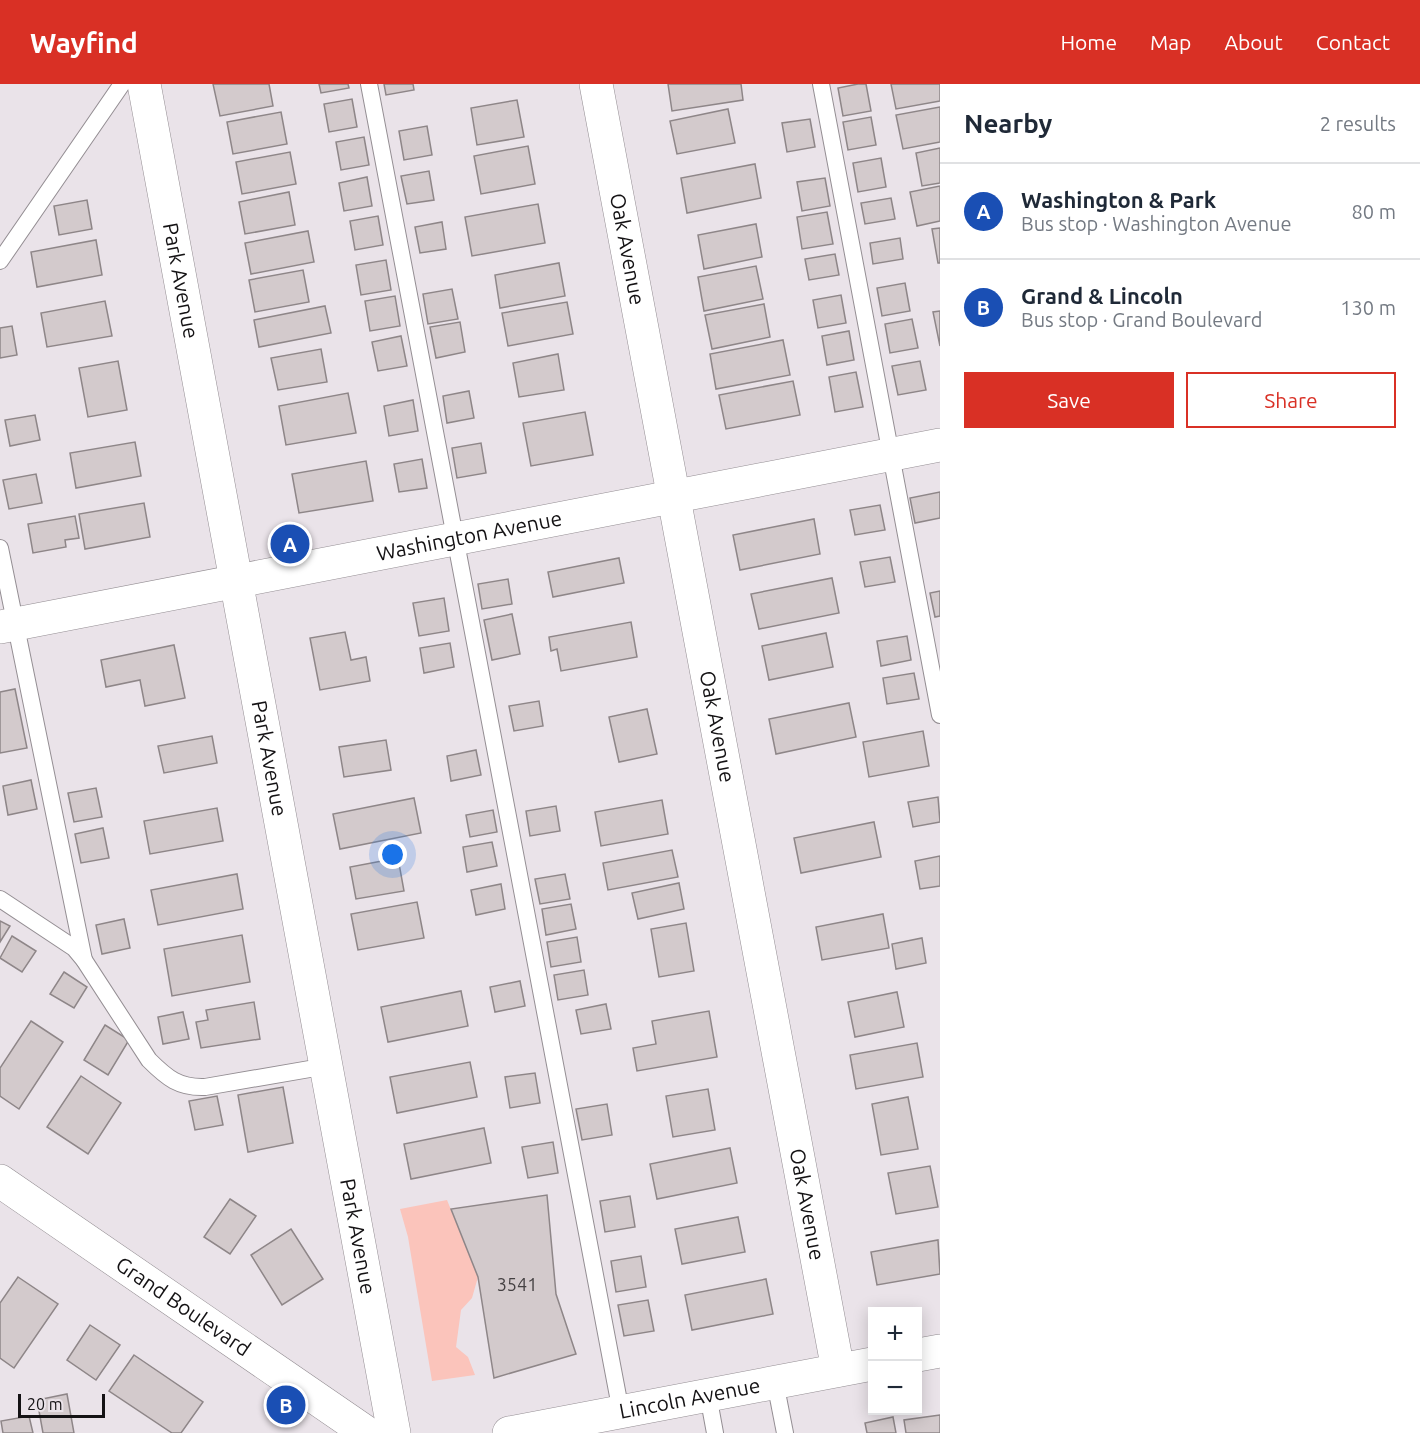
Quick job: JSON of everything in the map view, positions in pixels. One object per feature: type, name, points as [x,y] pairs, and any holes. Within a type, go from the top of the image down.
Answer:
[{"type":"street","name":"Park Avenue","points":[[144,84],[394,1433]]},
{"type":"street","name":"Oak Avenue","points":[[596,84],[838,1370]]},
{"type":"street","name":"Washington Avenue","points":[[8,626],[940,445]]},
{"type":"street","name":"Grand Boulevard","points":[[0,1181],[367,1433]]},
{"type":"street","points":[[922,1354],[940,1351]]},
{"type":"street","name":"Lincoln Avenue","points":[[509,1433],[868,1365]]},
{"type":"lane","points":[[0,261],[122,84]]},
{"type":"lane","points":[[369,84],[621,1412]]},
{"type":"lane","points":[[821,84],[940,715]]},
{"type":"lane","points":[[0,548],[8,626],[84,960]]},
{"type":"lane","points":[[0,899],[74,948],[149,1060],[176,1082],[190,1088],[205,1087],[327,1066]]},
{"type":"lane","points":[[775,1382],[785,1433]]},
{"type":"lane","points":[[708,1395],[716,1433]]},
{"type":"shaded area","points":[[447,1200],[478,1277],[472,1298],[461,1310],[456,1347],[468,1357],[475,1375],[432,1381],[408,1237],[400,1209]]},
{"type":"building","points":[[213,84],[269,84],[273,106],[220,116]]},
{"type":"building","points":[[319,84],[348,84],[349,88],[321,93]]},
{"type":"building","points":[[384,84],[413,84],[414,90],[386,95]]},
{"type":"building","points":[[668,84],[741,84],[743,100],[672,111]]},
{"type":"building","points":[[866,84],[871,111],[843,116],[838,88]]},
{"type":"building","points":[[891,84],[940,84],[940,101],[896,109]]},
{"type":"building","points":[[352,99],[357,127],[329,132],[324,104]]},
{"type":"building","points":[[517,100],[524,137],[477,145],[471,108]]},
{"type":"building","points":[[940,107],[940,142],[903,149],[896,115]]},
{"type":"building","points":[[728,109],[735,143],[677,154],[670,121]]},
{"type":"building","points":[[281,112],[287,144],[233,154],[227,122]]},
{"type":"building","points":[[871,117],[876,145],[848,150],[843,122]]},
{"type":"building","points":[[810,119],[815,147],[787,152],[782,123]]},
{"type":"building","points":[[427,126],[432,155],[404,160],[399,131]]},
{"type":"building","points":[[364,137],[369,165],[341,170],[336,142]]},
{"type":"building","points":[[528,146],[535,184],[481,194],[474,156]]},
{"type":"building","points":[[940,148],[940,183],[922,186],[916,153]]},
{"type":"building","points":[[290,152],[296,184],[242,194],[236,162]]},
{"type":"building","points":[[881,158],[886,187],[858,192],[853,163]]},
{"type":"building","points":[[755,164],[761,198],[687,213],[681,178]]},
{"type":"building","points":[[429,171],[434,200],[407,204],[401,176]]},
{"type":"building","points":[[367,177],[372,206],[344,211],[339,183]]},
{"type":"building","points":[[825,178],[830,206],[802,211],[797,182]]},
{"type":"building","points":[[940,186],[940,221],[917,226],[910,192]]},
{"type":"building","points":[[289,192],[295,225],[245,234],[239,202]]},
{"type":"building","points":[[891,198],[895,219],[865,224],[861,203]]},
{"type":"building","points":[[87,200],[92,229],[59,235],[54,206]]},
{"type":"building","points":[[538,204],[545,243],[472,256],[465,217]]},
{"type":"building","points":[[827,212],[833,244],[802,249],[797,217]]},
{"type":"building","points":[[378,216],[383,245],[355,250],[350,221]]},
{"type":"building","points":[[442,222],[446,249],[420,253],[415,227]]},
{"type":"building","points":[[756,224],[762,257],[704,269],[698,235]]},
{"type":"building","points":[[940,228],[940,263],[938,263],[932,229]]},
{"type":"building","points":[[308,231],[314,262],[251,274],[245,243]]},
{"type":"building","points":[[900,238],[903,259],[873,264],[870,243]]},
{"type":"building","points":[[96,240],[102,275],[37,287],[31,252]]},
{"type":"building","points":[[835,254],[839,275],[809,280],[805,259]]},
{"type":"building","points":[[386,260],[391,290],[361,295],[356,265]]},
{"type":"building","points":[[559,263],[565,296],[500,308],[495,275]]},
{"type":"building","points":[[756,266],[763,299],[704,311],[698,277]]},
{"type":"building","points":[[303,270],[309,302],[255,312],[249,280]]},
{"type":"building","points":[[905,283],[910,311],[882,316],[877,288]]},
{"type":"building","points":[[452,289],[458,319],[428,324],[423,294]]},
{"type":"building","points":[[841,295],[846,323],[818,328],[813,300]]},
{"type":"building","points":[[395,296],[400,326],[370,331],[365,301]]},
{"type":"building","points":[[105,301],[112,336],[47,347],[41,313]]},
{"type":"building","points":[[567,302],[573,334],[508,346],[502,313]]},
{"type":"building","points":[[764,304],[770,337],[712,349],[705,315]]},
{"type":"building","points":[[325,306],[331,333],[259,347],[254,320]]},
{"type":"building","points":[[940,311],[940,346],[933,312]]},
{"type":"building","points":[[912,319],[918,348],[890,353],[885,324]]},
{"type":"building","points":[[460,322],[465,352],[436,358],[430,327]]},
{"type":"building","points":[[12,326],[17,355],[0,358],[0,328]]},
{"type":"building","points":[[849,331],[854,360],[827,365],[822,336]]},
{"type":"building","points":[[401,336],[407,366],[378,371],[372,342]]},
{"type":"building","points":[[783,340],[790,375],[716,389],[710,354]]},
{"type":"building","points":[[321,349],[327,382],[278,390],[271,358]]},
{"type":"building","points":[[558,354],[564,390],[519,397],[513,363]]},
{"type":"building","points":[[118,361],[127,410],[88,417],[79,368]]},
{"type":"building","points":[[920,361],[926,390],[898,395],[892,366]]},
{"type":"building","points":[[856,372],[863,407],[835,412],[829,377]]},
{"type":"building","points":[[793,381],[800,415],[726,429],[719,395]]},
{"type":"building","points":[[469,391],[474,418],[447,423],[443,396]]},
{"type":"building","points":[[348,393],[356,433],[286,445],[279,406]]},
{"type":"building","points":[[413,400],[418,431],[389,436],[384,406]]},
{"type":"building","points":[[585,412],[593,455],[531,466],[523,423]]},
{"type":"building","points":[[35,415],[40,440],[10,446],[5,420]]},
{"type":"building","points":[[135,442],[141,476],[76,488],[70,453]]},
{"type":"building","points":[[481,443],[486,473],[457,478],[452,448]]},
{"type":"building","points":[[422,459],[427,488],[399,492],[394,464]]},
{"type":"building","points":[[366,461],[373,501],[299,513],[292,474]]},
{"type":"building","points":[[36,474],[42,503],[9,509],[3,480]]},
{"type":"building","points":[[940,492],[940,518],[915,523],[910,498]]},
{"type":"building","points":[[144,503],[150,537],[85,549],[79,514]]},
{"type":"building","points":[[880,505],[885,530],[855,535],[850,510]]},
{"type":"building","points":[[75,516],[79,538],[65,540],[66,547],[33,553],[28,524]]},
{"type":"building","points":[[814,519],[820,554],[740,570],[733,535]]},
{"type":"building","points":[[890,557],[895,582],[865,587],[860,562]]},
{"type":"building","points":[[619,558],[624,583],[553,597],[548,572]]},
{"type":"building","points":[[832,578],[839,613],[759,629],[751,594]]},
{"type":"building","points":[[508,579],[512,604],[482,609],[478,584]]},
{"type":"building","points":[[940,591],[940,616],[935,617],[930,593]]},
{"type":"building","points":[[444,598],[449,631],[419,636],[413,603]]},
{"type":"building","points":[[512,614],[520,654],[492,660],[484,620]]},
{"type":"building","points":[[631,622],[637,657],[561,671],[557,649],[551,651],[549,637]]},
{"type":"building","points":[[345,632],[351,660],[366,657],[370,681],[320,690],[310,638]]},
{"type":"building","points":[[826,633],[833,667],[769,680],[762,646]]},
{"type":"building","points":[[907,636],[911,660],[881,666],[877,641]]},
{"type":"building","points":[[450,643],[454,667],[424,673],[420,648]]},
{"type":"building","points":[[174,645],[185,698],[145,706],[140,680],[106,687],[101,660]]},
{"type":"building","points":[[914,673],[919,699],[887,704],[883,678]]},
{"type":"building","points":[[15,689],[27,748],[0,753],[0,692]]},
{"type":"building","points":[[539,701],[543,726],[514,731],[509,706]]},
{"type":"building","points":[[849,703],[856,737],[776,754],[769,719]]},
{"type":"building","points":[[647,709],[657,754],[619,762],[609,717]]},
{"type":"building","points":[[923,731],[929,766],[869,777],[863,742]]},
{"type":"building","points":[[212,736],[217,763],[164,773],[158,746]]},
{"type":"building","points":[[386,740],[391,770],[344,777],[339,747]]},
{"type":"building","points":[[476,750],[481,775],[451,781],[447,756]]},
{"type":"building","points":[[31,780],[37,809],[8,815],[3,786]]},
{"type":"building","points":[[96,788],[102,817],[74,822],[68,793]]},
{"type":"building","points":[[938,797],[940,822],[913,827],[908,802]]},
{"type":"building","points":[[414,798],[421,833],[340,849],[333,814]]},
{"type":"building","points":[[662,800],[668,834],[601,846],[595,812]]},
{"type":"building","points":[[556,806],[560,831],[530,836],[526,811]]},
{"type":"building","points":[[217,808],[223,841],[150,854],[144,821]]},
{"type":"building","points":[[493,810],[497,832],[470,837],[466,815]]},
{"type":"building","points":[[874,822],[881,857],[801,873],[794,838]]},
{"type":"building","points":[[103,828],[109,858],[81,863],[75,834]]},
{"type":"building","points":[[492,842],[497,866],[467,872],[463,847]]},
{"type":"building","points":[[672,850],[678,877],[608,890],[603,863]]},
{"type":"building","points":[[940,856],[940,886],[920,889],[915,861]]},
{"type":"building","points":[[398,858],[404,891],[356,899],[350,867]]},
{"type":"building","points":[[237,874],[243,909],[158,925],[151,890]]},
{"type":"building","points":[[565,874],[570,899],[540,904],[535,879]]},
{"type":"building","points":[[679,883],[684,909],[638,919],[632,893]]},
{"type":"building","points":[[501,884],[505,909],[476,915],[471,890]]},
{"type":"building","points":[[417,902],[424,938],[358,950],[351,914]]},
{"type":"building","points":[[571,904],[576,929],[546,935],[542,909]]},
{"type":"building","points":[[883,914],[889,948],[822,960],[816,927]]},
{"type":"building","points":[[124,919],[130,948],[102,954],[96,925]]},
{"type":"building","points":[[0,921],[10,926],[0,942]]},
{"type":"building","points":[[686,923],[694,971],[659,977],[651,929]]},
{"type":"building","points":[[242,935],[250,982],[172,996],[164,949]]},
{"type":"building","points":[[12,936],[36,951],[22,972],[0,958]]},
{"type":"building","points":[[577,937],[581,962],[551,967],[547,942]]},
{"type":"building","points":[[922,938],[926,963],[896,969],[892,944]]},
{"type":"building","points":[[584,970],[588,995],[558,1000],[554,975]]},
{"type":"building","points":[[64,972],[87,987],[74,1008],[50,994]]},
{"type":"building","points":[[520,981],[525,1006],[495,1012],[490,987]]},
{"type":"building","points":[[461,991],[468,1026],[388,1042],[381,1007]]},
{"type":"building","points":[[897,992],[904,1027],[855,1037],[848,1002]]},
{"type":"building","points":[[254,1002],[260,1039],[201,1048],[196,1022],[208,1020],[206,1010]]},
{"type":"building","points":[[606,1004],[611,1029],[581,1034],[576,1010]]},
{"type":"building","points":[[709,1011],[717,1057],[637,1071],[633,1048],[656,1044],[652,1021]]},
{"type":"building","points":[[183,1012],[189,1039],[163,1044],[158,1017]]},
{"type":"building","points":[[31,1021],[63,1042],[19,1109],[0,1096],[0,1068]]},
{"type":"building","points":[[105,1025],[129,1040],[108,1075],[84,1060]]},
{"type":"building","points":[[917,1043],[923,1077],[856,1089],[850,1055]]},
{"type":"building","points":[[470,1062],[477,1097],[397,1113],[390,1077]]},
{"type":"building","points":[[535,1073],[540,1103],[510,1108],[505,1077]]},
{"type":"building","points":[[81,1076],[121,1103],[88,1154],[47,1127]]},
{"type":"building","points":[[283,1087],[293,1143],[248,1152],[238,1095]]},
{"type":"building","points":[[708,1089],[715,1130],[673,1137],[666,1096]]},
{"type":"building","points":[[217,1096],[223,1125],[195,1130],[189,1101]]},
{"type":"building","points":[[908,1097],[918,1149],[881,1155],[872,1104]]},
{"type":"building","points":[[607,1104],[612,1135],[582,1140],[576,1109]]},
{"type":"building","points":[[484,1128],[491,1163],[411,1179],[404,1144]]},
{"type":"building","points":[[553,1142],[558,1173],[528,1178],[522,1147]]},
{"type":"building","points":[[730,1148],[737,1183],[657,1199],[650,1164]]},
{"type":"building","points":[[930,1166],[938,1207],[896,1214],[888,1173]]},
{"type":"building","points":[[547,1195],[556,1294],[576,1354],[494,1378],[478,1277],[451,1209]]},
{"type":"building","points":[[630,1196],[635,1227],[605,1232],[600,1201]]},
{"type":"building","points":[[230,1199],[256,1216],[230,1254],[204,1237]]},
{"type":"building","points":[[738,1217],[745,1252],[682,1264],[675,1229]]},
{"type":"building","points":[[291,1229],[323,1279],[282,1305],[251,1255]]},
{"type":"building","points":[[938,1240],[940,1274],[877,1285],[871,1252]]},
{"type":"building","points":[[641,1256],[646,1287],[616,1292],[611,1261]]},
{"type":"building","points":[[18,1277],[58,1304],[14,1368],[0,1358],[0,1303]]},
{"type":"building","points":[[766,1279],[773,1314],[692,1330],[685,1295]]},
{"type":"building","points":[[648,1300],[654,1331],[624,1336],[618,1305]]},
{"type":"building","points":[[90,1325],[120,1345],[96,1380],[67,1360]]},
{"type":"building","points":[[134,1355],[203,1402],[181,1433],[172,1433],[109,1391]]},
{"type":"building","points":[[67,1394],[74,1433],[43,1433],[37,1400]]},
{"type":"building","points":[[940,1415],[940,1433],[906,1433],[904,1420]]},
{"type":"building","points":[[29,1416],[33,1433],[3,1433],[1,1421]]},
{"type":"building","points":[[893,1417],[896,1433],[867,1433],[865,1423]]},
{"type":"place","name":"Washington & Park","points":[[290,544]]},
{"type":"place","name":"Grand & Lincoln","points":[[286,1405]]}]
